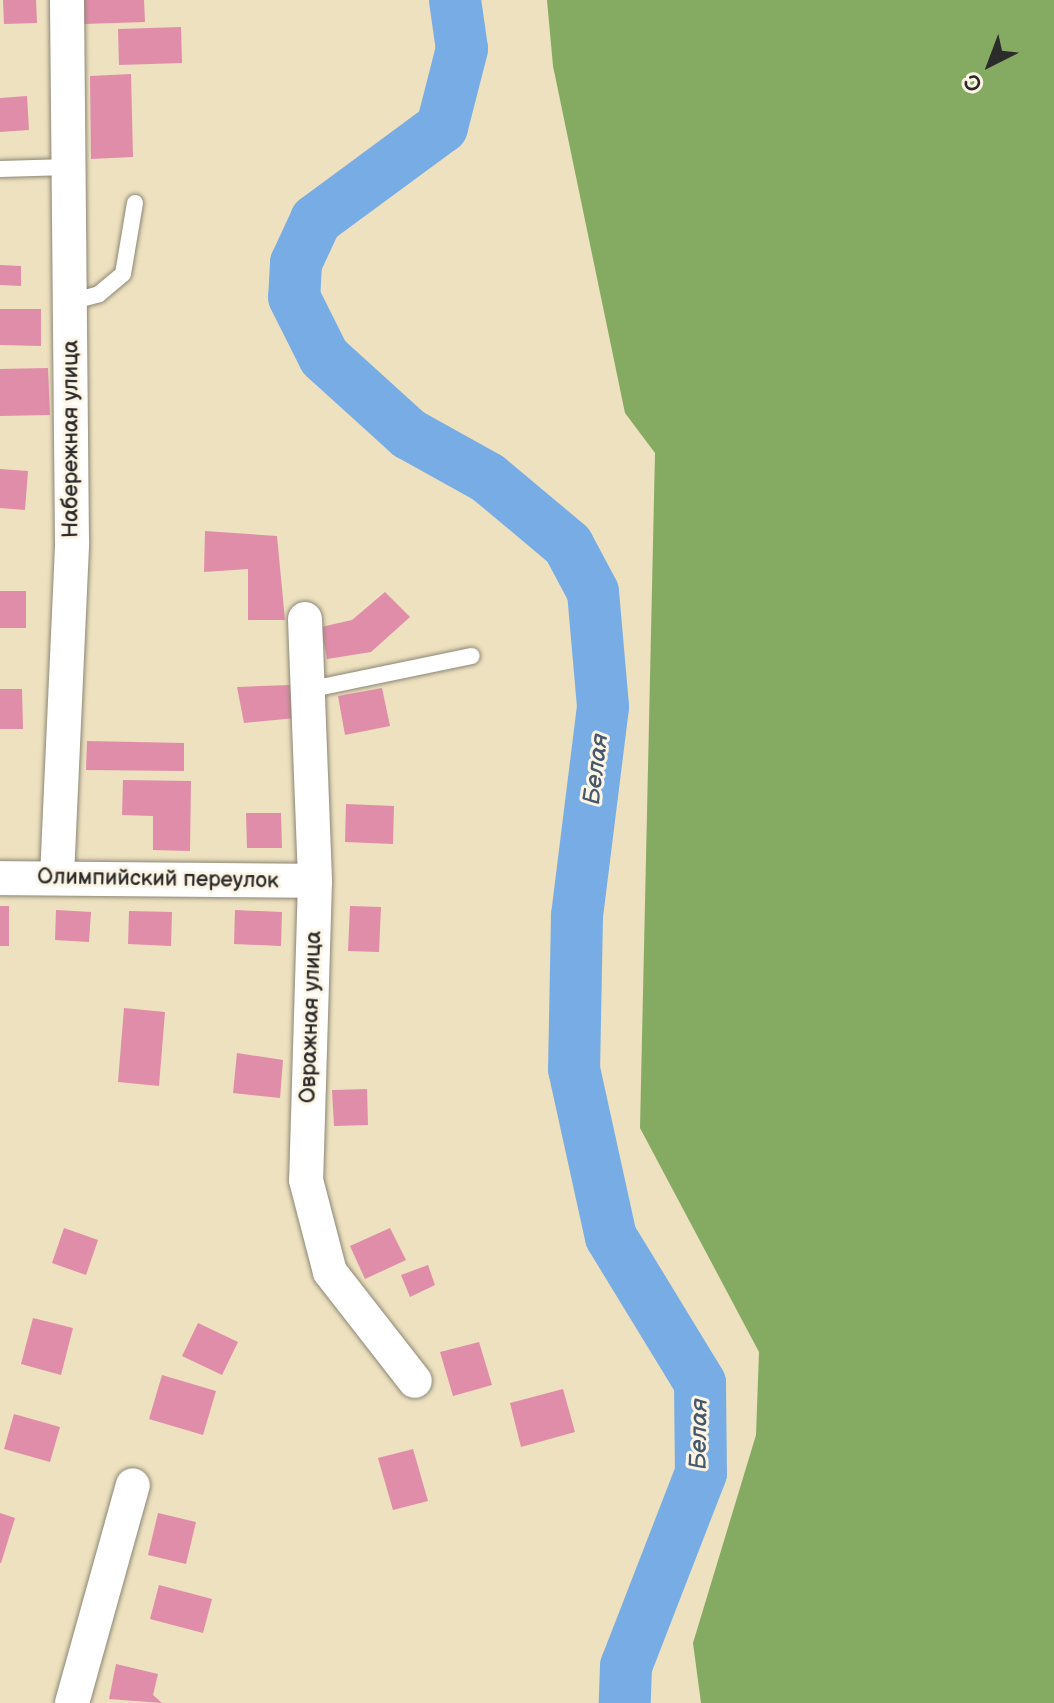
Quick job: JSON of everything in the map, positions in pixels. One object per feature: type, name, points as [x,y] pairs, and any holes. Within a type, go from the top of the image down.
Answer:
[{"type":"street","name":"Набережная улица","points":[[57,877],[72,542],[67,0]]},
{"type":"street","name":"Овражная улица","points":[[305,619],[312,689],[315,881],[306,1180],[315,1229],[330,1272],[415,1381]]},
{"type":"street","name":"Олимпийский переулок","points":[[0,878],[315,881]]},
{"type":"street","points":[[72,1703],[133,1485]]},
{"type":"lane","points":[[0,169],[69,167]]},
{"type":"lane","points":[[70,302],[99,294],[123,274],[135,203]]},
{"type":"lane","points":[[312,689],[472,656]]},
{"type":"green space","points":[[547,0],[1054,0],[1054,1703],[701,1703],[693,1643],[756,1435],[759,1352],[640,1128],[655,453],[625,413],[553,66]]},
{"type":"building","points":[[3,0],[36,0],[37,23],[4,24]]},
{"type":"building","points":[[83,0],[144,0],[145,22],[84,24]]},
{"type":"building","points":[[181,27],[182,63],[119,65],[118,29]]},
{"type":"building","points":[[131,74],[133,157],[91,159],[90,76]]},
{"type":"building","points":[[27,96],[29,130],[0,132],[0,98]]},
{"type":"building","points":[[0,265],[21,266],[21,286],[0,285]]},
{"type":"building","points":[[0,309],[41,309],[41,346],[0,345]]},
{"type":"building","points":[[48,368],[50,415],[0,416],[0,369]]},
{"type":"building","points":[[0,469],[28,471],[25,510],[0,508]]},
{"type":"building","points":[[205,531],[277,536],[285,620],[248,620],[248,569],[204,572]]},
{"type":"building","points":[[0,591],[26,591],[26,628],[0,628]]},
{"type":"building","points":[[385,592],[410,617],[371,652],[327,659],[321,627],[352,620]]},
{"type":"building","points":[[290,685],[296,718],[244,723],[237,687]]},
{"type":"building","points":[[382,688],[390,726],[345,735],[338,696]]},
{"type":"building","points":[[0,689],[22,689],[23,729],[0,729]]},
{"type":"building","points":[[87,741],[184,743],[184,771],[86,770]]},
{"type":"building","points":[[123,780],[191,781],[190,851],[153,850],[153,816],[122,815]]},
{"type":"building","points":[[346,804],[394,806],[393,844],[345,842]]},
{"type":"building","points":[[246,813],[281,813],[282,848],[247,848]]},
{"type":"building","points":[[0,906],[9,906],[9,946],[0,946]]},
{"type":"building","points":[[350,906],[381,907],[379,952],[348,951]]},
{"type":"building","points":[[56,910],[91,912],[89,942],[55,940]]},
{"type":"building","points":[[235,910],[282,912],[281,946],[234,944]]},
{"type":"building","points":[[129,911],[172,912],[171,946],[128,944]]},
{"type":"building","points":[[124,1008],[165,1012],[159,1086],[118,1082]]},
{"type":"building","points":[[237,1053],[283,1060],[280,1098],[233,1093]]},
{"type":"building","points":[[367,1089],[368,1125],[334,1126],[332,1090]]},
{"type":"building","points":[[64,1228],[98,1240],[86,1275],[52,1263]]},
{"type":"building","points":[[390,1228],[406,1260],[365,1279],[350,1246]]},
{"type":"building","points":[[428,1265],[435,1285],[410,1297],[401,1275]]},
{"type":"building","points":[[33,1318],[73,1328],[61,1375],[21,1364]]},
{"type":"building","points":[[198,1323],[238,1342],[222,1375],[182,1356]]},
{"type":"building","points":[[479,1342],[492,1385],[453,1396],[440,1352]]},
{"type":"building","points":[[162,1375],[216,1391],[203,1435],[149,1419]]},
{"type":"building","points":[[563,1389],[575,1432],[521,1447],[510,1403]]},
{"type":"building","points":[[14,1414],[60,1427],[50,1462],[4,1449]]},
{"type":"building","points":[[413,1449],[428,1501],[393,1510],[378,1458]]},
{"type":"building","points":[[0,1513],[15,1518],[1,1563],[0,1563]]},
{"type":"building","points":[[158,1513],[196,1522],[186,1564],[148,1555]]},
{"type":"building","points":[[159,1585],[212,1599],[203,1633],[150,1619]]},
{"type":"building","points":[[116,1664],[158,1674],[153,1695],[162,1703],[109,1699]]},
{"type":"waterway","name":"Белая","points":[[455,0],[462,49],[442,127],[316,220],[296,263],[294,297],[324,357],[409,434],[488,478],[568,545],[593,592],[603,707],[577,916],[574,1069],[611,1237],[700,1383],[701,1473],[626,1666],[625,1703]]}]
